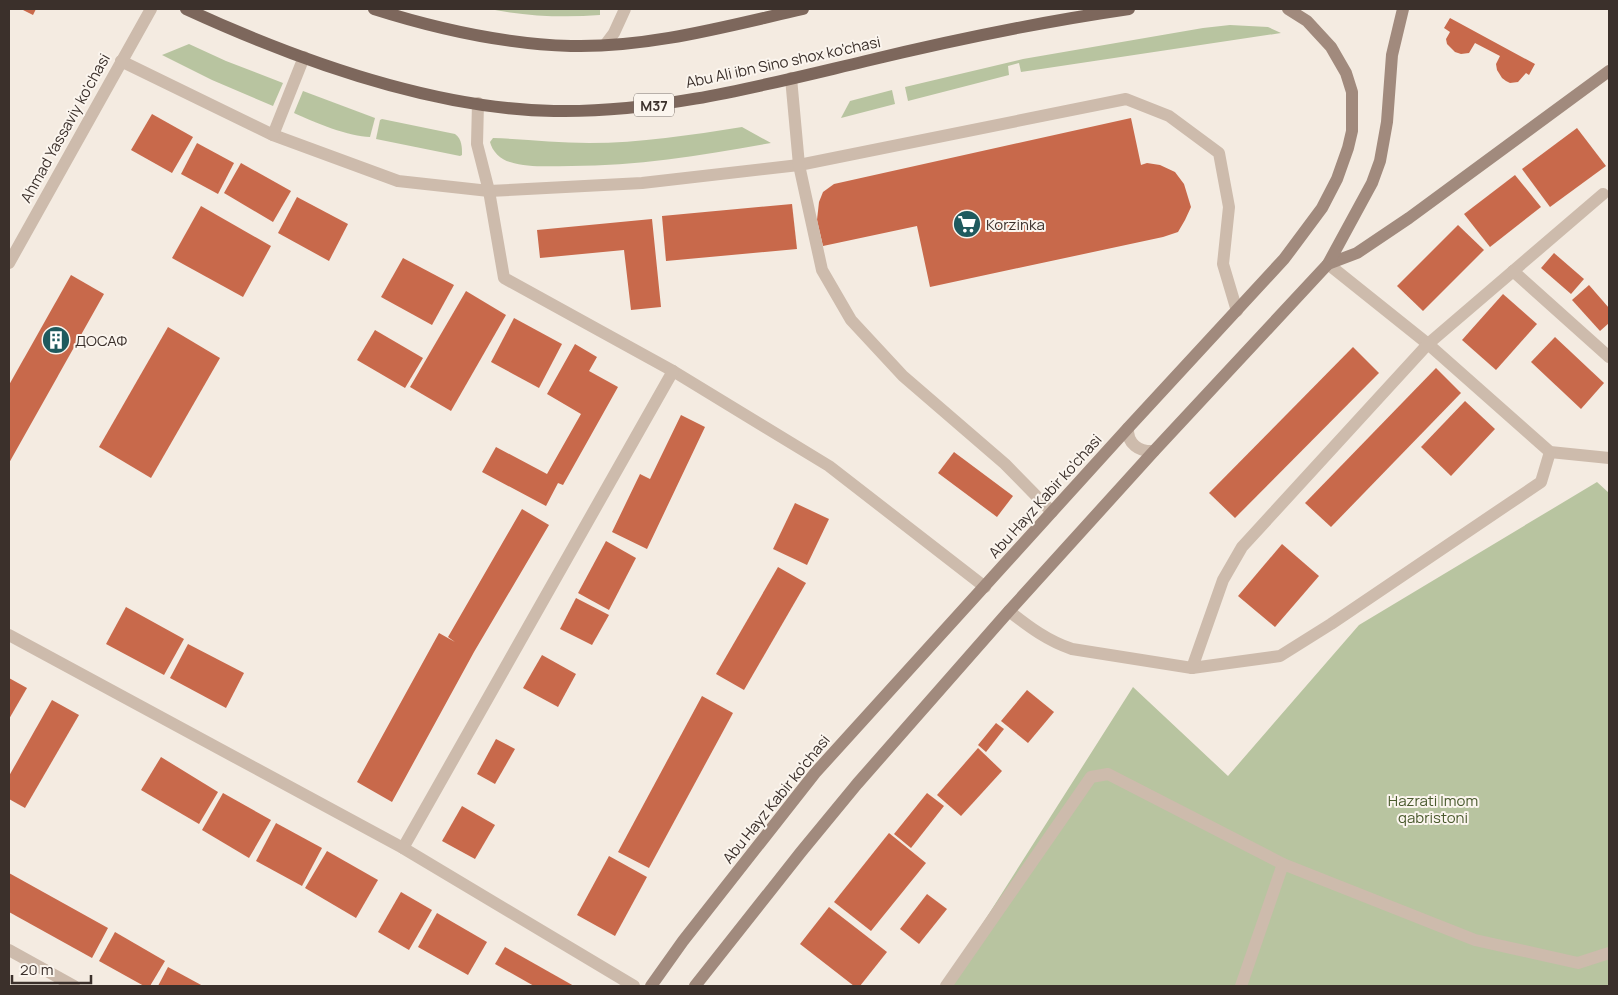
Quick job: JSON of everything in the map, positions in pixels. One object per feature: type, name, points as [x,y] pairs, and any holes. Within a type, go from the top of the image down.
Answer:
[{"type":"main road","name":"Abu Ali ibn Sino shox ko'chasi","points":[[186,9],[304,57],[358,75],[407,88],[478,103],[551,111],[598,110],[672,102],[1060,19],[1129,9]]},
{"type":"main road","points":[[374,9],[480,36],[572,46],[605,45],[685,35],[803,9]]},
{"type":"main road","name":"Abu Hayz Kabir ko'chasi","points":[[651,986],[683,941],[816,773],[1128,428],[1284,259],[1322,208],[1337,179],[1348,148],[1352,131],[1353,101],[1346,73],[1331,47],[1307,21],[1288,9]]},
{"type":"main road","points":[[695,986],[857,784],[1009,611],[1154,451],[1328,264],[1367,192],[1380,161],[1387,122],[1392,55],[1403,9]]},
{"type":"main road","points":[[1328,264],[1357,252],[1403,223],[1609,71]]},
{"type":"street","name":"Ahmad Yassaviy ko'chasi","points":[[9,263],[151,9]]},
{"type":"street","points":[[605,45],[614,33],[626,9]]},
{"type":"street","points":[[273,135],[304,57]]},
{"type":"street","points":[[121,61],[273,135],[398,181],[488,191],[642,183],[799,165],[1126,99],[1169,116],[1219,152],[1229,207],[1223,264],[1237,311]]},
{"type":"street","points":[[791,78],[799,165],[822,270],[851,320],[902,376],[1005,464],[1052,512]]},
{"type":"street","points":[[478,103],[477,144],[504,278],[673,371],[829,466],[985,587]]},
{"type":"street","points":[[1192,668],[1222,580],[1242,547],[1428,344],[1603,194]]},
{"type":"street","points":[[1328,264],[1428,344],[1550,452],[1609,458]]},
{"type":"street","points":[[1513,271],[1609,357]]},
{"type":"street","points":[[403,848],[673,371]]},
{"type":"street","points":[[1128,428],[1129,438],[1135,447],[1144,451],[1154,451]]},
{"type":"street","points":[[1009,611],[1049,640],[1072,649],[1192,668],[1280,656],[1331,624],[1541,482],[1550,452]]},
{"type":"street","points":[[9,635],[403,848],[634,986]]},
{"type":"street","points":[[946,986],[1091,777],[1108,774],[1284,864],[1475,940],[1578,963],[1609,953]]},
{"type":"street","points":[[1241,986],[1284,864]]},
{"type":"street","points":[[9,950],[74,986]]},
{"type":"green space","points":[[489,9],[600,9],[600,15],[544,16]]},
{"type":"green space","points":[[1230,25],[1268,27],[1281,33],[1021,72],[1019,63],[1008,66],[1009,75],[908,101],[905,87],[1023,59]]},
{"type":"green space","points":[[189,44],[226,61],[283,83],[273,106],[212,80],[162,55]]},
{"type":"green space","points":[[892,90],[895,104],[841,118],[850,101]]},
{"type":"green space","points":[[303,91],[375,118],[370,137],[342,132],[294,113]]},
{"type":"green space","points":[[380,120],[455,134],[462,146],[462,155],[376,139]]},
{"type":"green space","points":[[742,127],[771,143],[696,156],[646,162],[596,166],[548,166],[525,165],[507,161],[495,152],[490,142],[493,138],[577,143],[627,142],[685,136]]},
{"type":"green space","name":"Hazrati Imom qabristoni","points":[[1597,482],[1609,493],[1609,986],[943,986],[1133,687],[1228,776],[1359,625]]},
{"type":"building","points":[[21,9],[36,9],[33,15]]},
{"type":"building","points":[[1450,18],[1535,64],[1529,75],[1526,73],[1518,82],[1510,83],[1506,81],[1497,70],[1496,64],[1500,56],[1475,43],[1469,53],[1461,54],[1455,52],[1447,44],[1446,39],[1450,32],[1444,28]]},
{"type":"building","points":[[152,114],[193,137],[172,173],[131,150]]},
{"type":"building","points":[[1131,118],[1141,165],[1147,163],[1160,165],[1175,172],[1184,184],[1191,207],[1178,232],[1163,237],[930,287],[917,226],[823,246],[817,220],[819,202],[823,192],[834,184]]},
{"type":"building","points":[[1577,128],[1606,166],[1550,207],[1522,169]]},
{"type":"building","points":[[197,143],[234,163],[218,194],[181,174]]},
{"type":"building","points":[[241,163],[291,191],[273,222],[224,193]]},
{"type":"building","points":[[1515,175],[1541,207],[1490,247],[1464,214]]},
{"type":"building","points":[[297,197],[348,224],[329,261],[278,233]]},
{"type":"building","points":[[792,204],[797,249],[666,261],[662,216]]},
{"type":"building","points":[[201,206],[271,246],[243,297],[172,258]]},
{"type":"building","points":[[652,219],[661,307],[631,310],[624,250],[540,258],[537,230]]},
{"type":"building","points":[[1458,225],[1484,250],[1423,311],[1397,286]]},
{"type":"building","points":[[1554,253],[1584,279],[1571,294],[1541,268]]},
{"type":"building","points":[[403,258],[454,285],[432,325],[381,297]]},
{"type":"building","name":"ДОСАФ","points":[[71,275],[104,294],[9,463],[9,385]]},
{"type":"building","points":[[1589,285],[1609,308],[1609,323],[1600,331],[1572,300]]},
{"type":"building","points":[[466,291],[506,315],[451,411],[410,387]]},
{"type":"building","points":[[1503,294],[1537,324],[1496,370],[1462,340]]},
{"type":"building","points":[[514,318],[562,344],[539,388],[491,362]]},
{"type":"building","points":[[168,327],[220,358],[151,478],[99,447]]},
{"type":"building","points":[[375,330],[423,358],[405,388],[357,360]]},
{"type":"building","points":[[1555,337],[1604,383],[1581,409],[1531,362]]},
{"type":"building","points":[[575,344],[597,357],[589,371],[618,387],[563,485],[558,483],[546,506],[482,472],[496,447],[547,474],[581,414],[547,394]]},
{"type":"building","points":[[1353,347],[1379,373],[1235,518],[1209,493]]},
{"type":"building","points":[[1436,368],[1461,393],[1331,527],[1305,503]]},
{"type":"building","points":[[1465,401],[1495,429],[1451,476],[1421,447]]},
{"type":"building","points":[[681,415],[705,427],[647,549],[612,532],[640,474],[650,479]]},
{"type":"building","points":[[954,452],[1013,496],[997,517],[938,473]]},
{"type":"building","points":[[795,503],[829,519],[807,565],[773,549]]},
{"type":"building","points":[[522,509],[549,525],[474,652],[392,802],[357,782],[439,633],[455,642],[448,637]]},
{"type":"building","points":[[606,541],[636,558],[609,610],[578,593]]},
{"type":"building","points":[[1282,544],[1319,576],[1275,627],[1238,596]]},
{"type":"building","points":[[778,567],[806,583],[744,690],[716,674]]},
{"type":"building","points":[[576,598],[609,615],[592,645],[560,629]]},
{"type":"building","points":[[126,607],[184,639],[164,675],[106,644]]},
{"type":"building","points":[[188,644],[244,673],[226,708],[170,678]]},
{"type":"building","points":[[542,655],[576,674],[558,707],[523,688]]},
{"type":"building","points":[[9,678],[27,688],[9,719]]},
{"type":"building","points":[[1027,690],[1054,712],[1028,743],[1001,721]]},
{"type":"building","points":[[702,696],[733,713],[649,868],[618,852]]},
{"type":"building","points":[[52,700],[79,715],[25,808],[9,799],[9,776]]},
{"type":"building","points":[[996,723],[1004,729],[986,752],[978,745]]},
{"type":"building","points":[[496,739],[515,749],[495,784],[477,774]]},
{"type":"building","points":[[978,748],[1002,771],[961,816],[937,795]]},
{"type":"building","points":[[161,757],[218,792],[199,824],[141,790]]},
{"type":"building","points":[[223,793],[271,820],[249,858],[202,830]]},
{"type":"building","points":[[927,793],[944,806],[911,848],[894,834]]},
{"type":"building","points":[[462,806],[495,825],[475,859],[442,841]]},
{"type":"building","points":[[276,823],[322,848],[302,886],[256,861]]},
{"type":"building","points":[[889,833],[926,863],[871,931],[834,902]]},
{"type":"building","points":[[327,851],[378,880],[356,918],[305,888]]},
{"type":"building","points":[[609,856],[647,877],[615,936],[577,915]]},
{"type":"building","points":[[9,873],[108,928],[92,958],[9,912]]},
{"type":"building","points":[[401,892],[432,910],[409,950],[378,932]]},
{"type":"building","points":[[927,894],[947,909],[919,944],[900,929]]},
{"type":"building","points":[[829,907],[887,952],[860,986],[854,986],[800,944]]},
{"type":"building","points":[[437,913],[487,942],[468,975],[418,947]]},
{"type":"building","points":[[115,932],[165,961],[150,986],[144,986],[99,961]]},
{"type":"building","points":[[505,947],[574,986],[534,986],[495,964]]},
{"type":"building","points":[[168,967],[203,986],[158,986]]},
{"type":"place","name":"Korzinka","points":[[967,224]]},
{"type":"place","name":"ДОСАФ","points":[[56,340]]}]
